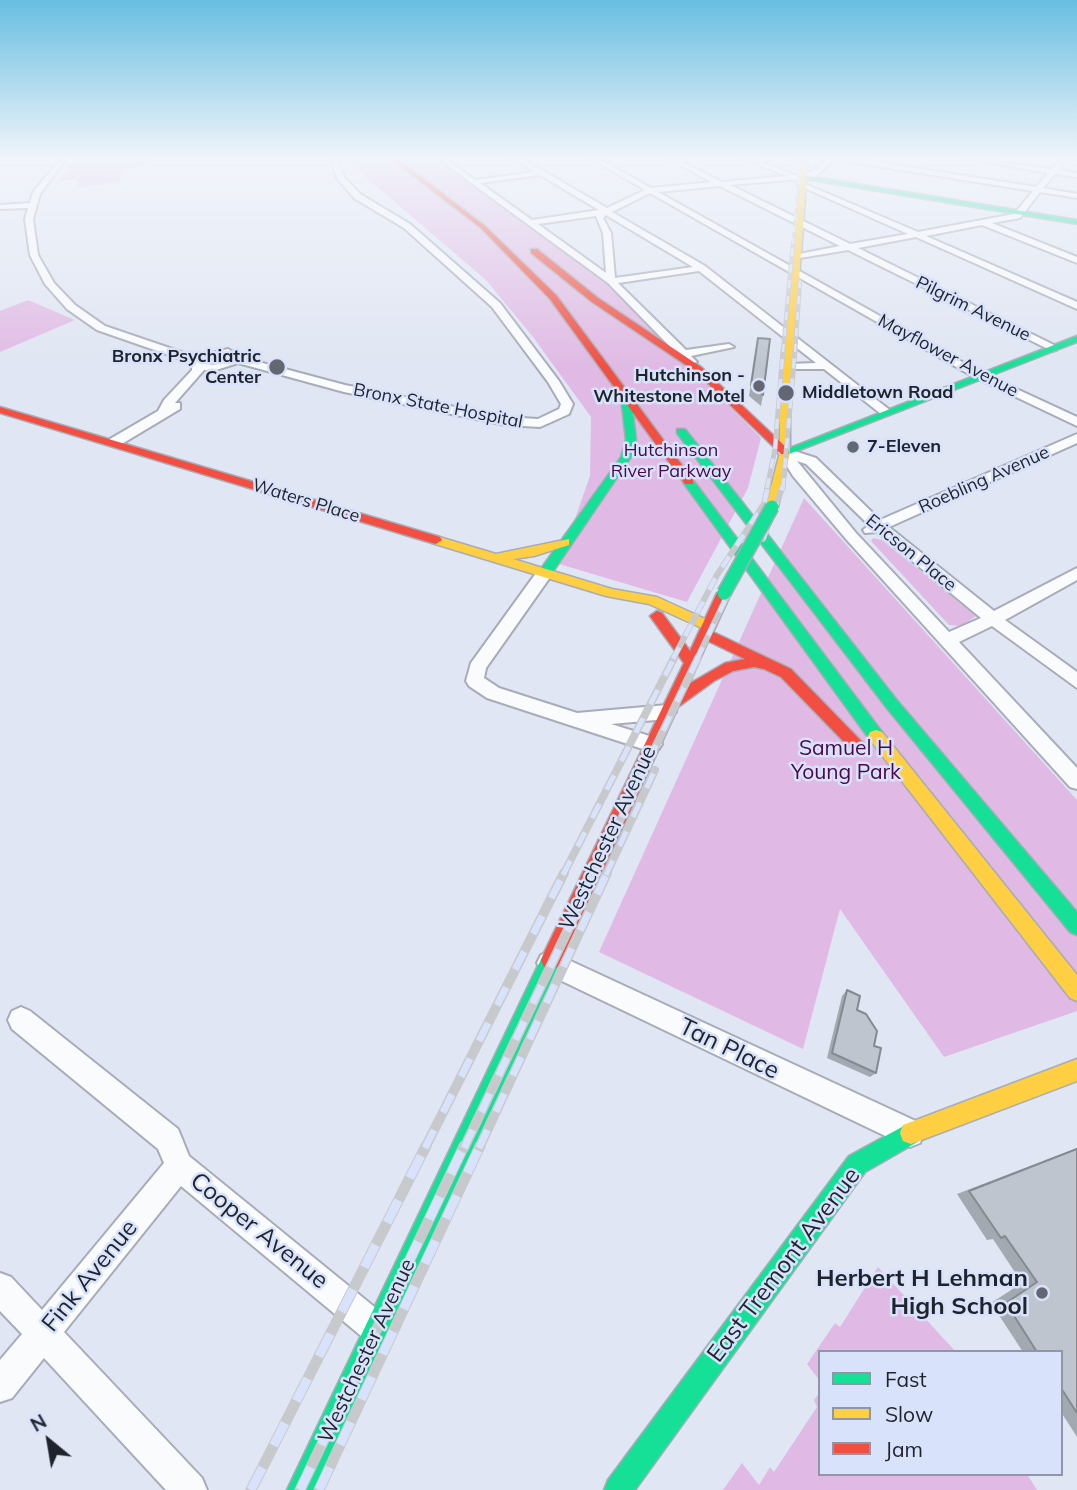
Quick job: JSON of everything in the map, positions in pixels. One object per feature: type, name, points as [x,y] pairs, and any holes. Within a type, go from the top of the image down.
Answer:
[{"type":"main road","points":[[482,228],[513,255],[567,314],[854,709],[981,873],[1077,990]]},
{"type":"main road","points":[[501,228],[595,300],[698,369],[790,454],[885,411],[1077,339]]},
{"type":"main road","name":"Westchester Avenue","points":[[301,1490],[724,593],[772,507],[790,454],[773,407],[788,368],[800,228]]},
{"type":"main road","points":[[517,240],[595,321]]},
{"type":"main road","points":[[545,573],[626,457],[631,440],[626,393]]},
{"type":"main road","points":[[736,406],[773,407]]},
{"type":"main road","name":"Waters Place","points":[[0,410],[115,442],[655,608],[708,630],[769,664],[801,686],[870,759]]},
{"type":"main road","points":[[675,423],[891,703],[1077,926]]},
{"type":"main road","points":[[495,558],[534,552],[565,542]]},
{"type":"main road","points":[[691,663],[655,608],[691,604],[724,593]]},
{"type":"main road","points":[[669,708],[709,677],[730,667],[754,662],[769,664]]},
{"type":"main road","points":[[896,788],[981,873]]},
{"type":"main road","name":"East Tremont Avenue","points":[[618,1490],[857,1164],[910,1133],[1077,1070]]},
{"type":"street","points":[[29,228],[34,256],[62,298],[101,328],[201,360],[225,364]]},
{"type":"street","name":"Bronx State Hospital","points":[[225,364],[252,365],[344,388],[505,421],[540,423],[565,411],[567,404],[553,381],[496,306],[409,228]]},
{"type":"street","points":[[536,228],[611,281],[698,369]]},
{"type":"street","points":[[604,228],[611,263],[611,281]]},
{"type":"street","name":"Mayflower Avenue","points":[[725,228],[797,265],[822,286],[978,375],[1077,422]]},
{"type":"street","name":"Pilgrim Avenue","points":[[811,228],[1052,348]]},
{"type":"street","points":[[903,228],[1077,306]]},
{"type":"street","points":[[797,265],[849,247],[953,228]]},
{"type":"street","points":[[996,228],[1077,261]]},
{"type":"street","points":[[607,233],[636,229],[702,268],[885,411]]},
{"type":"street","points":[[611,281],[702,268]]},
{"type":"street","points":[[795,292],[822,286]]},
{"type":"street","points":[[683,354],[729,347]]},
{"type":"street","points":[[115,442],[177,405],[201,377],[225,364],[228,352],[201,360]]},
{"type":"street","points":[[164,412],[168,403],[198,370],[201,360]]},
{"type":"street","points":[[788,368],[827,366]]},
{"type":"street","name":"Roebling Avenue","points":[[851,536],[879,527],[1077,438]]},
{"type":"street","name":"Ericson Place","points":[[790,454],[812,489],[851,536],[1077,781]]},
{"type":"street","name":"Ericson Place","points":[[790,454],[811,461],[879,527],[993,619],[1077,681]]},
{"type":"street","points":[[780,481],[812,489]]},
{"type":"street","points":[[545,573],[477,667],[475,681],[493,693],[569,720],[652,744]]},
{"type":"street","points":[[947,640],[993,619],[1077,573]]},
{"type":"street","points":[[569,720],[669,708]]},
{"type":"street","name":"Tan Place","points":[[549,963],[910,1133]]},
{"type":"street","name":"Cooper Avenue","points":[[21,1020],[168,1139],[179,1166],[377,1329]]},
{"type":"street","name":"Fink Avenue","points":[[0,1386],[179,1166]]},
{"type":"street","points":[[0,1288],[190,1490]]},
{"type":"street","points":[[318,1455],[330,1490]]},
{"type":"green space","name":"Hutchinson River Parkway","points":[[425,228],[530,228],[607,284],[761,438],[748,488],[687,602],[559,564],[590,476],[591,417],[533,337],[486,280]]},
{"type":"green space","points":[[28,300],[75,320],[0,352],[0,311]]},
{"type":"green space","name":"Samuel H Young Park","points":[[804,498],[1077,800],[1077,1011],[944,1057],[840,909],[803,1049],[599,952]]},
{"type":"green space","points":[[873,538],[882,540],[976,616],[961,626],[949,625],[871,541]]},
{"type":"green space","points":[[878,1267],[954,1350],[818,1350],[818,1378],[807,1364],[835,1323],[840,1327]]},
{"type":"green space","points":[[818,1395],[818,1476],[1028,1476],[1037,1490],[723,1490],[742,1463],[759,1485],[770,1467],[774,1472],[817,1407],[814,1400]]},
{"type":"building","points":[[758,338],[770,339],[763,395],[751,385]]},
{"type":"building","points":[[847,990],[860,996],[857,1010],[866,1014],[877,1031],[874,1046],[881,1048],[876,1073],[832,1053]]},
{"type":"building","name":"Herbert H Lehman High School","points":[[1077,1149],[1077,1413],[1063,1391],[1063,1350],[1036,1350],[1006,1303],[1037,1282],[1005,1236],[1001,1238],[969,1191]]},
{"type":"railway","points":[[793,244],[794,228]]},
{"type":"railway","points":[[783,352],[793,243]]},
{"type":"railway","points":[[795,352],[800,281]]},
{"type":"railway","points":[[767,488],[775,449],[783,350]]},
{"type":"railway","points":[[783,488],[795,350]]},
{"type":"railway","points":[[673,659],[717,575],[764,504],[768,486]]},
{"type":"railway","points":[[763,539],[783,486]]},
{"type":"railway","points":[[697,659],[761,525]]},
{"type":"railway","points":[[563,875],[674,658]]},
{"type":"railway","points":[[594,875],[698,658]]},
{"type":"railway","points":[[606,875],[655,770]]},
{"type":"railway","points":[[425,1148],[564,873]]},
{"type":"railway","points":[[464,1148],[595,873]]},
{"type":"railway","points":[[479,1148],[607,873]]},
{"type":"railway","points":[[251,1490],[426,1146]]},
{"type":"railway","points":[[300,1490],[464,1146]]},
{"type":"railway","points":[[319,1490],[480,1146]]},
{"type":"traffic: fast","points":[[785,452],[1077,339]]},
{"type":"traffic: fast","points":[[545,573],[626,457],[631,440],[626,397]]},
{"type":"traffic: fast","points":[[681,431],[891,703],[1077,926]]},
{"type":"traffic: fast","points":[[689,482],[876,736]]},
{"type":"traffic: fast","points":[[724,593],[772,507]]},
{"type":"traffic: fast","points":[[301,1490],[551,960]]},
{"type":"traffic: fast","points":[[618,1490],[857,1164],[911,1133]]},
{"type":"traffic: slow","points":[[772,507],[785,452],[785,402],[799,228]]},
{"type":"traffic: slow","points":[[436,540],[611,593],[652,600],[709,626]]},
{"type":"traffic: slow","points":[[495,558],[534,552],[565,542]]},
{"type":"traffic: slow","points":[[876,736],[1077,991]]},
{"type":"traffic: slow","points":[[911,1133],[1077,1070]]},
{"type":"traffic: jam","points":[[484,228],[553,297],[689,482]]},
{"type":"traffic: jam","points":[[534,251],[595,300],[698,369]]},
{"type":"traffic: jam","points":[[698,369],[785,452]]},
{"type":"traffic: jam","points":[[0,410],[436,540]]},
{"type":"traffic: jam","points":[[551,960],[724,593]]},
{"type":"traffic: jam","points":[[657,616],[691,663]]},
{"type":"traffic: jam","points":[[706,634],[786,673],[856,744]]},
{"type":"traffic: jam","points":[[671,704],[709,677],[730,667],[754,662],[769,664]]},
{"type":"place","name":"Bronx Psychiatric Center","points":[[277,367]]},
{"type":"place","name":"Hutchinson - Whitestone Motel","points":[[759,386]]},
{"type":"place","name":"Middletown Road","points":[[786,393]]},
{"type":"place","name":"7-Eleven","points":[[853,447]]},
{"type":"place","name":"Herbert H Lehman High School","points":[[1042,1293]]}]
